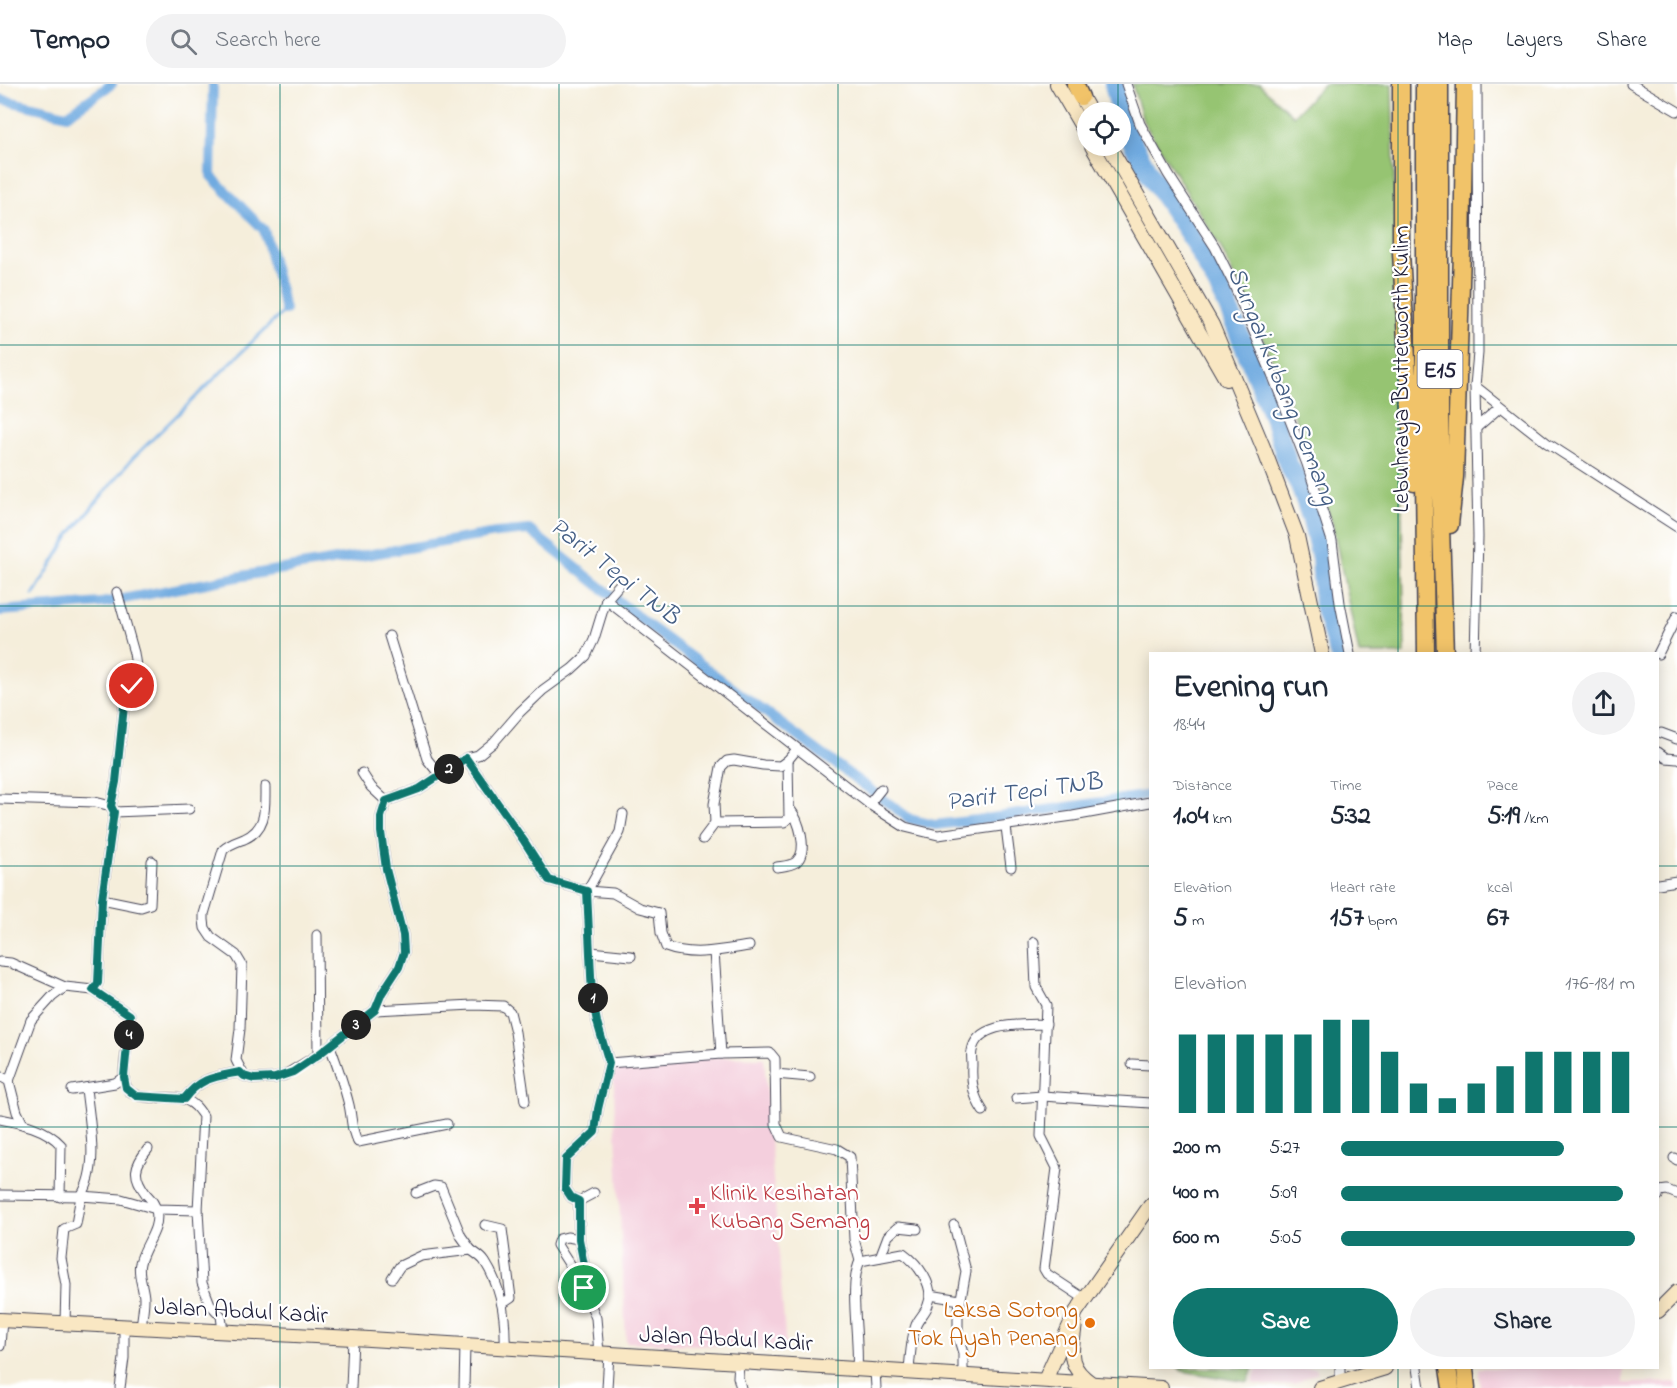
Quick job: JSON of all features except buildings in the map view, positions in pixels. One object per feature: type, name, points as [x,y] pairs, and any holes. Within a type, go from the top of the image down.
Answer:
[{"type":"highway","points":[[1401,84],[1401,252],[1413,477],[1425,580]]},
{"type":"highway","name":"Lebuhraya Butterworth Kulim","points":[[1424,84],[1426,652]]},
{"type":"highway","name":"Lebuhraya Butterworth Kulim","points":[[1440,84],[1440,478],[1445,652]]},
{"type":"highway","points":[[1444,579],[1455,477],[1465,84]]},
{"type":"highway","points":[[1448,1369],[1450,1388]]},
{"type":"highway","points":[[1465,1369],[1467,1388]]},
{"type":"main road","points":[[1057,84],[1077,118]]},
{"type":"main road","points":[[1077,88],[1085,102]]},
{"type":"main road","points":[[1098,156],[1200,331],[1263,447]]},
{"type":"main road","points":[[1115,156],[1212,325],[1263,447],[1298,536],[1322,652]]},
{"type":"main road","points":[[1045,1380],[1076,1312],[1149,1207]]},
{"type":"main road","points":[[1659,1311],[1677,1292]]},
{"type":"main road","points":[[1659,1312],[1677,1305]]},
{"type":"main road","points":[[1076,1312],[1072,1355],[1080,1375],[1092,1383]]},
{"type":"main road","name":"Jalan Abdul Kadir","points":[[1,1320],[353,1338],[1161,1388]]},
{"type":"main road","points":[[1320,1388],[1342,1377],[1379,1369]]},
{"type":"street","points":[[1126,84],[1140,124],[1168,174],[1215,247],[1233,283],[1276,384],[1307,464],[1332,541],[1340,603],[1350,652]]},
{"type":"street","points":[[1475,652],[1478,537],[1475,386],[1478,352],[1478,84]]},
{"type":"street","points":[[1631,84],[1677,111]]},
{"type":"street","points":[[1475,386],[1547,443],[1677,527]]},
{"type":"street","points":[[1476,428],[1500,407]]},
{"type":"street","points":[[386,801],[419,789],[466,758],[478,755],[494,742],[543,690],[586,656],[607,599],[617,586]]},
{"type":"street","points":[[93,990],[98,983],[102,899],[124,706],[137,673],[118,594]]},
{"type":"street","points":[[607,599],[797,749],[904,827],[938,834],[1006,826],[1149,802]]},
{"type":"street","points":[[1659,652],[1677,616]]},
{"type":"street","points":[[389,636],[427,759],[439,774]]},
{"type":"street","points":[[1661,733],[1677,739]]},
{"type":"street","points":[[703,839],[715,823],[714,804],[721,767],[727,761],[734,759],[763,765],[780,765],[789,760],[797,749]]},
{"type":"street","points":[[1659,753],[1666,758],[1677,759]]},
{"type":"street","points":[[466,758],[549,880],[587,891],[613,893],[640,908],[659,913],[666,947],[675,951],[714,952],[749,946]]},
{"type":"street","points":[[715,823],[784,822],[789,818],[789,760]]},
{"type":"street","points":[[362,773],[371,788],[386,801]]},
{"type":"street","points":[[266,787],[265,818],[262,825],[250,836],[223,850],[204,914],[207,933],[236,955],[242,965],[240,1029],[236,1060],[240,1072],[249,1078],[275,1078],[293,1072],[318,1055],[375,1010],[382,993],[399,967],[404,952],[403,935],[386,869],[381,832],[381,817],[386,801]]},
{"type":"street","points":[[870,802],[880,789]]},
{"type":"street","points":[[0,799],[95,802],[112,809],[189,809]]},
{"type":"street","points":[[777,867],[795,862],[800,857],[801,828],[790,809]]},
{"type":"street","points":[[579,1201],[571,1197],[565,1188],[566,1159],[595,1132],[609,1063],[592,996],[587,891],[620,832],[623,814]]},
{"type":"street","points":[[1006,826],[1011,867]]},
{"type":"street","points":[[102,899],[141,908],[150,904],[152,861]]},
{"type":"street","points":[[1659,884],[1677,881]]},
{"type":"street","points":[[317,935],[318,1055]]},
{"type":"street","points":[[1034,942],[1036,987],[1046,1005],[1041,1140],[1057,1168],[1044,1269],[1047,1274],[1085,1299]]},
{"type":"street","points":[[591,952],[631,956]]},
{"type":"street","points":[[714,952],[721,1054]]},
{"type":"street","points":[[0,962],[12,963],[65,987],[93,990],[130,1015],[124,1077],[126,1088],[136,1096],[184,1099],[196,1106],[202,1116],[198,1210],[202,1283],[210,1304],[221,1316],[223,1331]]},
{"type":"street","points":[[23,1124],[17,1112],[9,1081],[31,1020],[52,997],[65,987]]},
{"type":"street","points":[[375,1010],[473,1005],[503,1006],[510,1012],[515,1032],[525,1101]]},
{"type":"street","points":[[983,1110],[971,1085],[972,1050],[980,1035],[992,1029],[1007,1026],[1046,1024]]},
{"type":"street","points":[[330,1046],[342,1077],[358,1142],[447,1124]]},
{"type":"street","points":[[609,1063],[721,1054],[770,1053],[775,1059],[776,1124],[782,1137],[837,1149],[850,1156],[854,1239],[860,1261],[856,1288],[857,1369]]},
{"type":"street","points":[[1132,1064],[1149,1065]]},
{"type":"street","points":[[184,1099],[193,1087],[202,1082],[240,1072]]},
{"type":"street","points":[[775,1074],[810,1077]]},
{"type":"street","points":[[0,1076],[9,1081]]},
{"type":"street","points":[[72,1090],[115,1083],[124,1077]]},
{"type":"street","points":[[65,1323],[66,1285],[61,1258],[64,1229],[76,1224],[81,1196],[86,1188],[92,1165],[86,1088]]},
{"type":"street","points":[[1017,1098],[1042,1096],[1149,1103]]},
{"type":"street","points":[[0,1119],[23,1124],[53,1136],[61,1145],[60,1197]]},
{"type":"street","points":[[141,1327],[144,1300],[139,1266],[152,1236],[156,1209],[141,1186],[136,1171],[137,1163],[148,1149]]},
{"type":"street","points":[[416,1193],[434,1186],[441,1187],[461,1236],[471,1250],[484,1260],[502,1304],[506,1324],[505,1347]]},
{"type":"street","points":[[1659,1191],[1667,1190],[1677,1194]]},
{"type":"street","points":[[579,1201],[594,1193]]},
{"type":"street","points":[[0,1195],[122,1199],[156,1209],[198,1210]]},
{"type":"street","points":[[579,1201],[579,1239],[584,1265],[584,1288]]},
{"type":"street","points":[[485,1225],[502,1229],[511,1298],[502,1304]]},
{"type":"street","points":[[954,1225],[966,1271],[958,1315],[958,1337],[963,1353],[963,1375]]},
{"type":"street","points":[[880,1257],[888,1236],[898,1227],[917,1229]]},
{"type":"street","points":[[579,1239],[567,1237],[559,1239],[557,1245],[584,1288],[596,1318],[604,1353],[607,1388]]},
{"type":"street","points":[[392,1278],[400,1266],[421,1256],[471,1250]]},
{"type":"street","points":[[860,1261],[903,1253],[912,1259],[927,1282],[930,1295],[928,1305],[916,1324],[909,1372]]},
{"type":"street","points":[[930,1295],[960,1300]]},
{"type":"street","points":[[0,1346],[1,1320]]},
{"type":"street","points":[[120,1388],[124,1358],[124,1326]]},
{"type":"street","points":[[351,1388],[353,1338]]},
{"type":"street","points":[[464,1388],[465,1345]]},
{"type":"street","points":[[739,1362],[738,1377],[741,1388]]},
{"type":"street","points":[[1417,1369],[1420,1388]]},
{"type":"street","points":[[875,1370],[876,1388]]},
{"type":"shaded area","name":"Klinik Kesihatan Kubang Semang","points":[[717,1057],[764,1058],[786,1349],[626,1342],[613,1070],[653,1061]]},
{"type":"shaded area","points":[[1257,1369],[1316,1369],[1318,1372],[1294,1384],[1271,1386],[1252,1383]]},
{"type":"shaded area","points":[[1478,1369],[1624,1369],[1624,1383],[1677,1382],[1677,1388],[1480,1388]]},
{"type":"green space","points":[[1132,84],[1259,84],[1293,116],[1324,84],[1392,84],[1405,652],[1359,652],[1332,522],[1282,381],[1221,248],[1143,121]]},
{"type":"green space","points":[[1180,1369],[1253,1369],[1248,1382]]},
{"type":"waterway","points":[[0,99],[67,115],[112,84]]},
{"type":"waterway","points":[[213,84],[211,176],[264,230],[285,310]]},
{"type":"waterway","name":"Sungai Kubang Semang","points":[[1114,84],[1124,127],[1151,177],[1190,235],[1224,297],[1276,424],[1288,464],[1300,485],[1311,517],[1321,558],[1324,606],[1338,652]]},
{"type":"waterway","points":[[33,595],[71,533],[132,459],[285,310]]},
{"type":"waterway","name":"Parit Tepi TNB","points":[[0,611],[102,603],[248,575],[496,533],[529,530],[657,632],[910,819],[935,825],[1149,795]]},
{"type":"place","name":"Klinik Kesihatan Kubang Semang","points":[[697,1206]]},
{"type":"place","name":"Laksa Sotong Tok Ayah Penang","points":[[1090,1323]]},
{"type":"route","points":[[132,686],[124,706],[116,782],[111,806],[114,812],[102,899],[98,983],[93,990],[130,1015],[124,1077],[126,1088],[136,1096],[184,1099],[193,1087],[212,1078],[240,1072],[254,1079],[285,1075],[318,1055],[375,1010],[382,993],[399,967],[404,952],[403,935],[386,869],[381,832],[381,817],[386,801],[419,789],[466,758],[549,880],[587,891],[592,996],[609,1063],[595,1132],[568,1155],[565,1164],[565,1188],[571,1197],[579,1201],[579,1239],[584,1265],[584,1288]]}]
